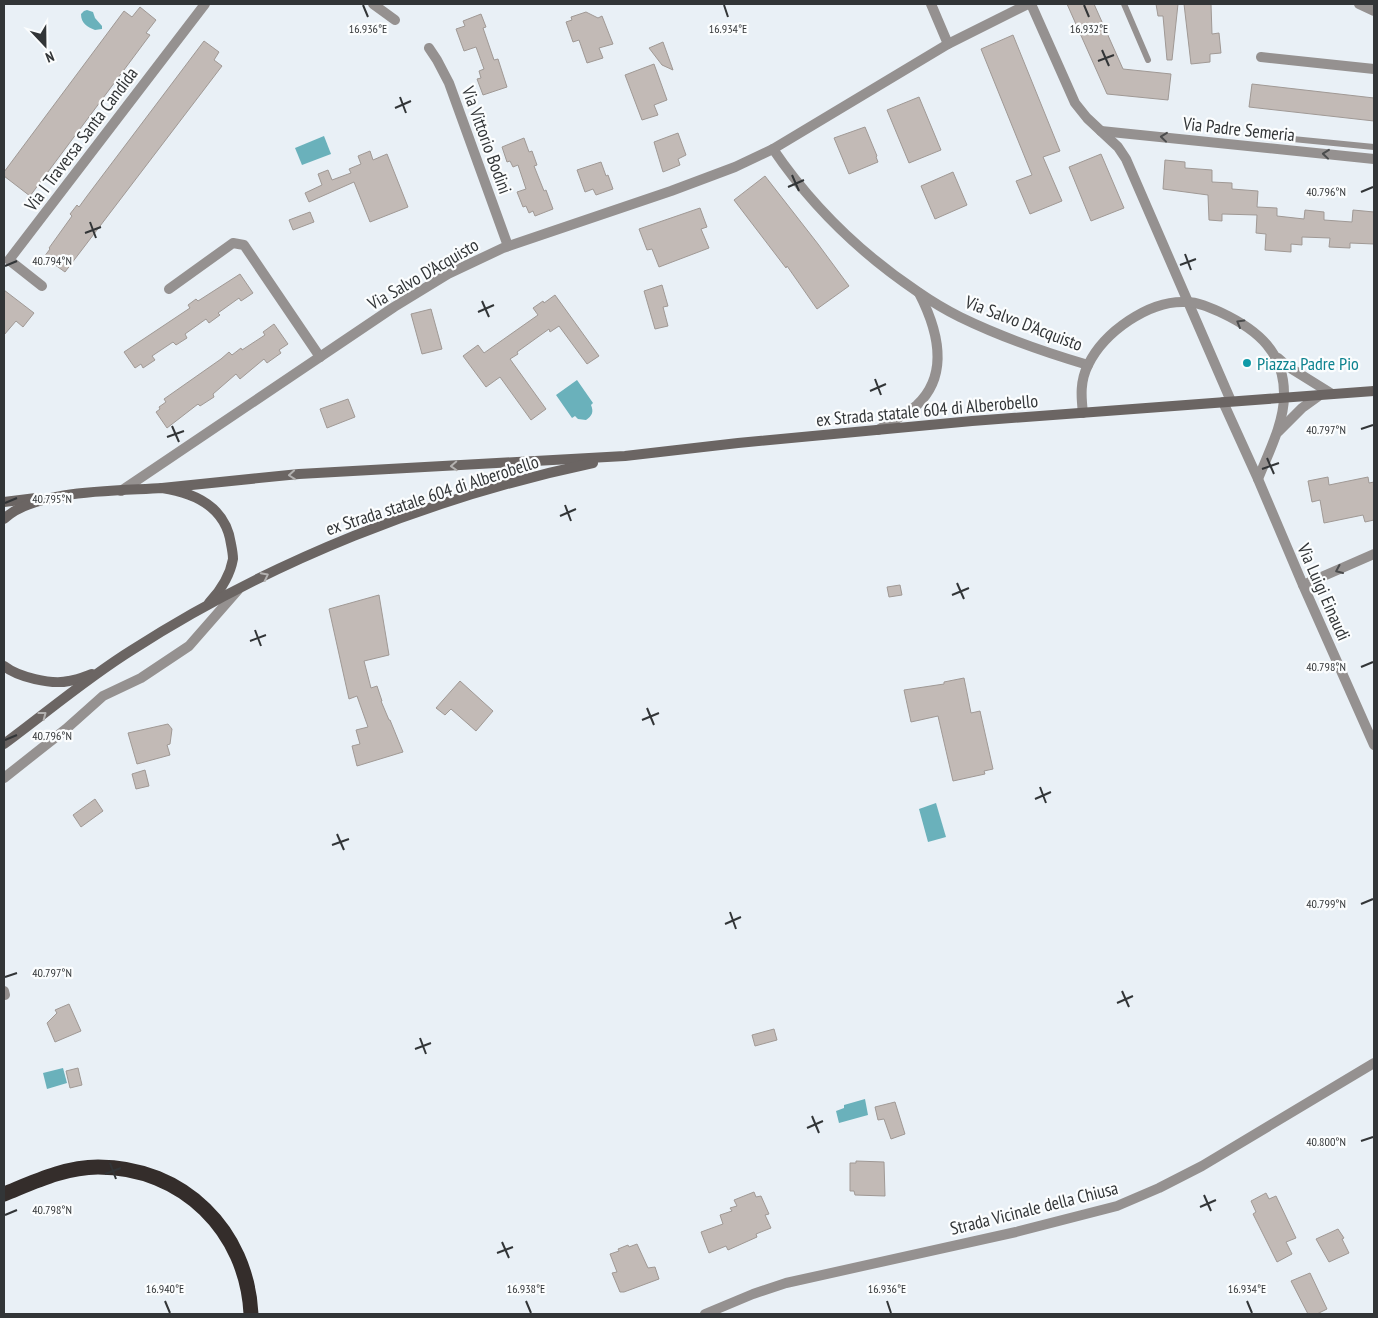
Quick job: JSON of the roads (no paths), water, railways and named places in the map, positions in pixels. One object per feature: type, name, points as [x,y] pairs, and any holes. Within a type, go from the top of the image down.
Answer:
[{"type":"highway","points":[[4,1194],[68,1170],[97,1167],[130,1170],[163,1180],[195,1200],[216,1221],[230,1240],[242,1266],[250,1294],[251,1314]]},
{"type":"main road","name":"ex Strada statale 604 di Alberobello","points":[[162,488],[299,474],[625,456],[877,430],[1374,391]]},
{"type":"main road","name":"ex Strada statale 604 di Alberobello","points":[[4,744],[98,672],[176,622],[324,548],[465,497],[549,472],[625,456]]},
{"type":"main road","points":[[4,502],[162,488],[178,490],[193,495],[208,504],[221,517],[229,533],[233,558],[226,579],[206,606]]},
{"type":"main road","points":[[4,520],[22,507],[67,495]]},
{"type":"main road","points":[[4,666],[26,677],[48,681],[67,682],[98,672]]},
{"type":"street","name":"Via I Traversa Santa Candida","points":[[42,286],[8,260],[204,4]]},
{"type":"street","points":[[373,4],[395,20]]},
{"type":"street","points":[[931,4],[948,44]]},
{"type":"street","name":"Via Salvo D'Acquisto","points":[[121,491],[394,307],[440,279],[508,246],[671,191],[735,167],[773,149],[948,44],[1030,4]]},
{"type":"street","name":"Via Luigi Einaudi","points":[[1030,4],[1075,103],[1087,118],[1118,147],[1126,160],[1188,302],[1258,479],[1374,745]]},
{"type":"street","points":[[1358,4],[1374,11]]},
{"type":"street","name":"Via Vittorio Bodini","points":[[429,48],[449,83],[508,246]]},
{"type":"street","points":[[1260,58],[1374,69]]},
{"type":"street","name":"Via Padre Semeria","points":[[1101,131],[1374,159]]},
{"type":"street","name":"Via Salvo D'Acquisto","points":[[773,149],[798,185],[822,212],[863,252],[918,292],[958,316],[991,331],[1088,365]]},
{"type":"street","points":[[169,289],[233,243],[244,245],[320,357]]},
{"type":"street","points":[[877,430],[902,416],[918,403],[930,386],[936,372],[938,348],[935,332],[930,315],[918,292]]},
{"type":"street","points":[[1083,413],[1082,386],[1088,365],[1110,336],[1126,322],[1140,314],[1166,304],[1188,302],[1208,306],[1247,326],[1260,337],[1280,364],[1284,397],[1276,435],[1258,479]]},
{"type":"street","points":[[1275,356],[1287,366],[1332,394]]},
{"type":"street","points":[[1276,435],[1302,408],[1320,395]]},
{"type":"street","points":[[1303,585],[1374,554]]},
{"type":"street","points":[[4,778],[66,729],[102,696],[141,678],[189,646],[238,590]]},
{"type":"street","name":"Strada Vicinale della Chiusa","points":[[706,1314],[753,1294],[786,1283],[1016,1232],[1117,1206],[1159,1188],[1202,1166],[1374,1062]]},
{"type":"lane","points":[[1124,4],[1148,60]]},
{"type":"lane","points":[[1253,135],[1374,147]]},
{"type":"water","points":[[87,10],[93,12],[102,29],[95,30],[83,22],[81,14]]},
{"type":"water","points":[[324,136],[331,154],[302,165],[295,148]]},
{"type":"water","points":[[577,380],[593,403],[591,405],[592,414],[586,420],[578,419],[575,416],[572,418],[556,395]]},
{"type":"water","points":[[936,803],[946,837],[928,842],[919,809]]},
{"type":"water","points":[[63,1068],[67,1083],[47,1089],[43,1073]]},
{"type":"water","points":[[865,1099],[868,1115],[839,1123],[836,1111],[844,1108],[844,1105]]},
{"type":"place","name":"Piazza Padre Pio","points":[[1247,363]]}]
